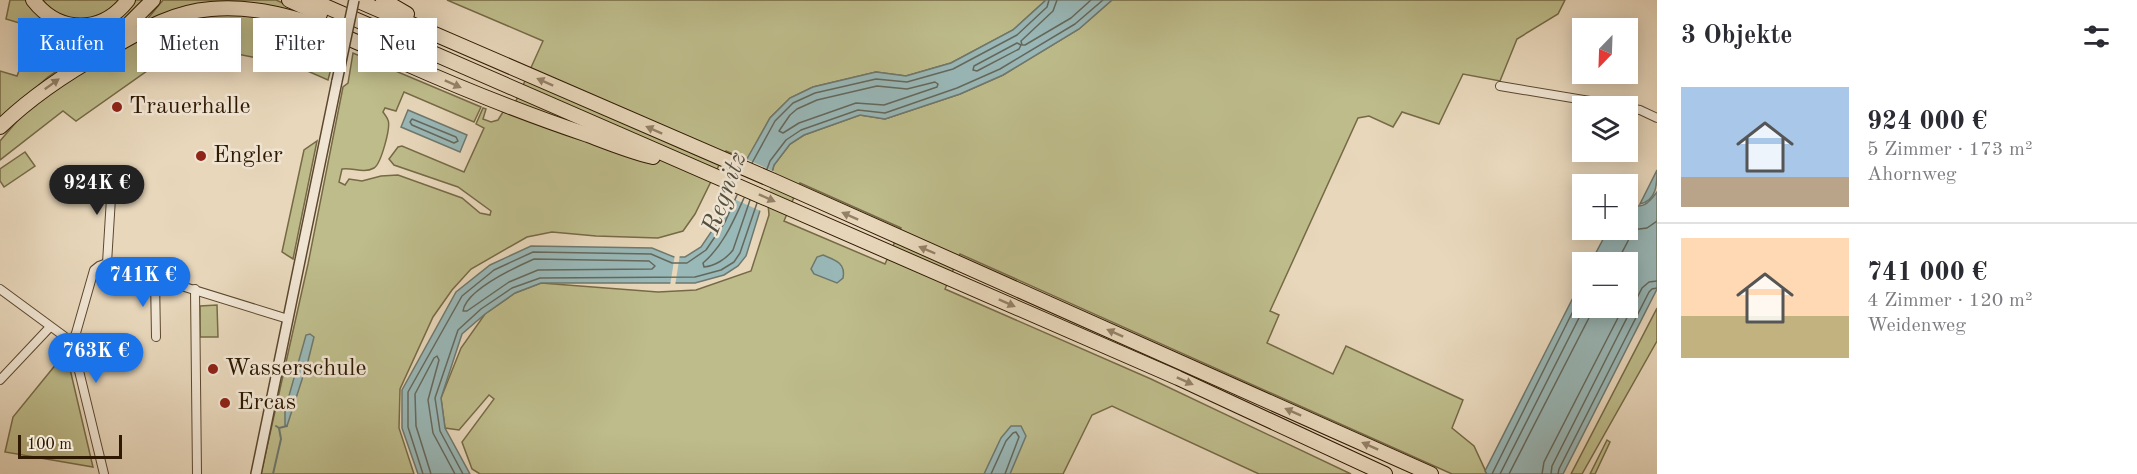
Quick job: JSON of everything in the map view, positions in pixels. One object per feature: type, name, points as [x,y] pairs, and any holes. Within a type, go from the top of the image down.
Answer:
[{"type":"highway","points":[[33,0],[54,19],[82,26],[111,17],[128,0]]},
{"type":"highway","points":[[125,28],[153,0]]},
{"type":"highway","points":[[289,0],[406,52],[440,63],[496,90]]},
{"type":"highway","points":[[311,0],[496,90]]},
{"type":"highway","points":[[355,0],[806,196],[1431,474]]},
{"type":"highway","points":[[383,0],[501,63]]},
{"type":"highway","points":[[125,39],[168,18],[210,9],[254,9],[293,17],[496,90],[648,156],[697,167]]},
{"type":"highway","points":[[0,127],[37,94],[70,72]]},
{"type":"highway","points":[[572,122],[697,167],[1178,378],[1385,474]]},
{"type":"street","points":[[256,474],[355,0]]},
{"type":"street","points":[[1500,86],[1572,98]]},
{"type":"street","points":[[1638,110],[1657,117]]},
{"type":"street","points":[[63,197],[102,187],[108,188],[111,198],[107,263]]},
{"type":"street","points":[[104,474],[72,342],[94,270],[107,263],[288,319]]},
{"type":"street","points":[[155,278],[156,337]]},
{"type":"street","points":[[0,289],[72,342]]},
{"type":"street","points":[[195,289],[197,474]]},
{"type":"street","points":[[0,379],[50,327]]},
{"type":"shaded area","points":[[10,0],[27,0],[54,18],[18,18],[18,23],[6,19]]},
{"type":"shaded area","points":[[42,0],[121,0],[112,8],[92,18],[70,18],[50,9]]},
{"type":"shaded area","points":[[133,0],[145,0],[125,21],[125,18],[95,18]]},
{"type":"shaded area","points":[[163,0],[276,0],[317,18],[309,18],[264,6],[175,18],[148,18]]},
{"type":"shaded area","points":[[447,0],[1046,0],[1013,30],[951,63],[906,76],[876,72],[813,87],[790,98],[770,118],[747,160],[726,151],[695,214],[683,231],[658,238],[552,232],[527,237],[471,269],[452,290],[433,317],[400,389],[399,428],[414,474],[261,474],[308,264],[343,87],[348,83],[353,53],[358,55],[358,72],[398,72],[481,107],[474,122],[404,92],[396,111],[385,108],[383,112],[389,124],[377,165],[370,170],[342,169],[339,182],[345,185],[349,179],[362,181],[381,176],[398,175],[462,198],[480,213],[490,215],[491,211],[458,187],[394,165],[389,159],[398,147],[402,146],[464,172],[484,128],[476,124],[483,108],[486,109],[483,119],[491,122],[498,120],[503,112],[510,114],[543,41]]},
{"type":"shaded area","points":[[1112,0],[1565,0],[1558,14],[1517,39],[1500,81],[1463,74],[1439,124],[1402,112],[1393,127],[1369,116],[1358,118],[1270,311],[1279,315],[1267,343],[1333,374],[1346,346],[1463,400],[1452,428],[1474,446],[1487,474],[1452,474],[960,254],[945,289],[1151,379],[1351,474],[1259,474],[1112,406],[1092,415],[1063,474],[480,474],[472,469],[462,442],[494,399],[489,395],[459,430],[445,428],[441,398],[461,348],[485,314],[515,293],[541,283],[658,292],[696,290],[751,271],[769,215],[767,192],[774,165],[790,144],[804,135],[860,115],[885,119],[960,94],[1003,75],[1079,29]],"holes":[[[800,183],[901,228],[885,264],[784,221]]]},
{"type":"shaded area","points":[[206,14],[277,18],[253,18],[253,57],[241,55],[241,18],[192,18]]},
{"type":"shaded area","points":[[137,38],[137,72],[146,72],[76,121],[63,111],[0,160],[0,141],[24,113],[81,72],[125,72],[125,45]]},
{"type":"shaded area","points":[[0,71],[17,76],[18,72],[55,72],[0,119]]},
{"type":"shaded area","points":[[310,72],[330,72],[328,80]]},
{"type":"shaded area","points":[[317,141],[293,259],[282,252],[304,150]]},
{"type":"shaded area","points":[[25,152],[35,166],[4,187],[0,181],[0,169]]},
{"type":"shaded area","points":[[217,305],[218,337],[200,337],[200,306]]},
{"type":"shaded area","points":[[1657,308],[1657,341],[1582,474],[1571,474]]},
{"type":"shaded area","points":[[66,352],[93,467],[5,452],[13,417]]},
{"type":"shaded area","points":[[1607,440],[1610,442],[1595,474],[1590,474]]},
{"type":"water","points":[[1046,0],[1112,0],[1079,29],[1003,75],[960,94],[885,119],[860,115],[804,135],[790,144],[774,165],[746,256],[738,266],[724,275],[695,283],[541,283],[515,293],[485,314],[462,334],[441,398],[445,428],[470,474],[418,474],[402,428],[402,390],[456,292],[490,265],[531,246],[652,248],[674,257],[685,257],[701,247],[720,219],[748,157],[770,118],[790,98],[813,87],[876,72],[906,76],[951,63],[1013,30]]},
{"type":"water","points":[[408,110],[467,135],[460,152],[401,127]]},
{"type":"water","points":[[1657,170],[1653,195],[1640,204]]},
{"type":"water","points":[[1657,192],[1657,289],[1563,474],[1487,474],[1485,471],[1572,300],[1572,318],[1638,318],[1638,252],[1596,252],[1603,240],[1638,240],[1638,206],[1651,200]]},
{"type":"water","points":[[823,255],[839,263],[843,269],[843,278],[837,283],[814,274],[811,269],[817,257]]},
{"type":"water","points":[[310,334],[314,337],[308,361],[287,426],[285,425],[285,410],[306,335]]},
{"type":"water","points":[[1011,426],[1021,426],[1026,436],[1010,474],[984,474],[1001,438]]},
{"type":"pier","points":[[744,158],[775,172],[763,212],[727,196]]},
{"type":"pier","points":[[675,254],[680,254],[675,286],[670,286]]},
{"type":"waterway","points":[[273,474],[281,439],[279,428],[276,426]]},
{"type":"waterway","points":[[279,428],[287,426]]},
{"type":"place","name":"Trauerhalle","points":[[117,107]]},
{"type":"place","name":"Engler","points":[[201,156]]},
{"type":"place","name":"Wasserschule","points":[[213,369]]},
{"type":"place","name":"Ercas","points":[[225,403]]},
{"type":"water label","name":"Regnitz","points":[[725,193]]}]
